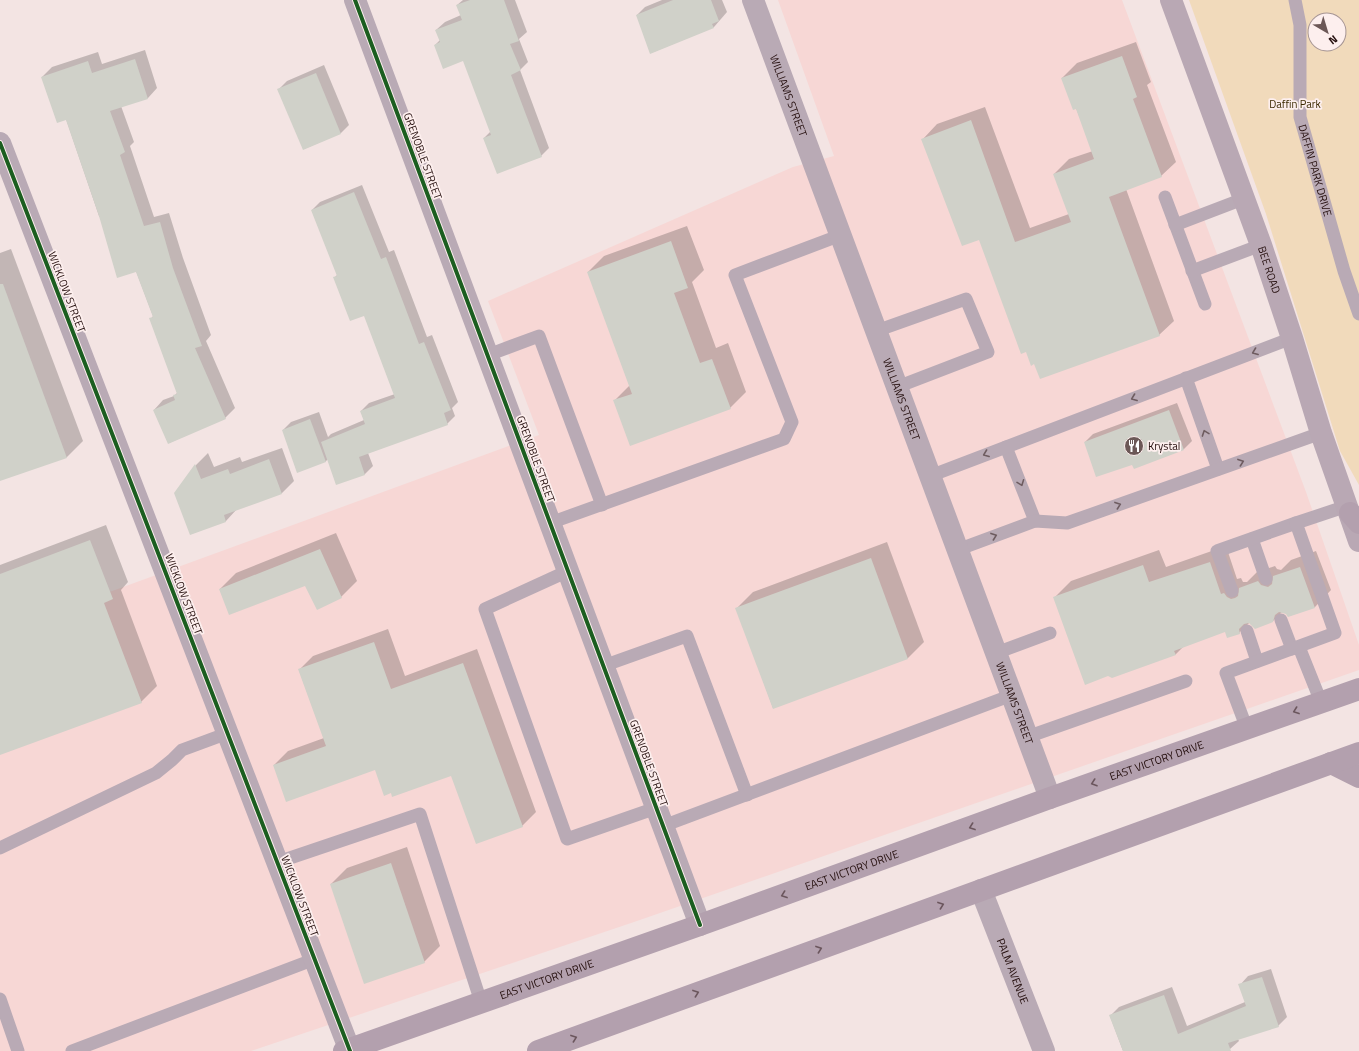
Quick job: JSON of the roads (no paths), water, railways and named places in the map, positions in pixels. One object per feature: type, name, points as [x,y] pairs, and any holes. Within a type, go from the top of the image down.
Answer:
[{"type":"main road","name":"BEE ROAD","points":[[1171,0],[1261,245],[1292,338],[1321,433],[1352,514],[1359,541]]},
{"type":"main road","name":"EAST VICTORY DRIVE","points":[[348,1050],[700,925],[1050,798],[1359,689]]},
{"type":"main road","points":[[541,1050],[1359,753]]},
{"type":"main road","points":[[1331,763],[1359,777]]},
{"type":"street","name":"GRENOBLE STREET","points":[[355,0],[700,925]]},
{"type":"street","name":"WILLIAMS STREET","points":[[754,0],[1050,798]]},
{"type":"street","name":"WICKLOW STREET","points":[[0,143],[278,862],[348,1050]]},
{"type":"street","name":"PALM AVENUE","points":[[981,890],[1044,1051]]},
{"type":"lane","name":"DAFFIN PARK DRIVE","points":[[1295,0],[1300,25],[1300,117],[1344,271],[1359,314]]},
{"type":"lane","points":[[1165,197],[1205,304]]},
{"type":"lane","points":[[1176,225],[1243,199]]},
{"type":"lane","points":[[550,523],[784,439],[792,422],[735,275],[841,235]]},
{"type":"lane","points":[[1192,271],[1261,245]]},
{"type":"lane","points":[[876,331],[966,299],[988,352],[897,387]]},
{"type":"lane","points":[[488,355],[539,336],[602,505]]},
{"type":"lane","points":[[930,476],[1292,338]]},
{"type":"lane","points":[[1186,378],[1218,470]]},
{"type":"lane","points":[[957,550],[1036,521],[1067,523],[1321,433]]},
{"type":"lane","points":[[1006,447],[1036,521]]},
{"type":"lane","points":[[1232,591],[1217,551],[1296,523],[1352,514]]},
{"type":"lane","points":[[1247,729],[1226,673],[1336,633],[1296,523]]},
{"type":"lane","points":[[1252,539],[1266,579]]},
{"type":"lane","points":[[568,571],[485,609],[567,839],[747,795],[1012,695]]},
{"type":"lane","points":[[1281,620],[1296,648],[1321,702]]},
{"type":"lane","points":[[1247,631],[1257,662]]},
{"type":"lane","points":[[996,652],[1050,633]]},
{"type":"lane","points":[[603,666],[688,636],[747,795]]},
{"type":"lane","points":[[1027,737],[1186,681]]},
{"type":"lane","points":[[0,848],[156,773],[182,750],[228,733]]},
{"type":"lane","points":[[278,862],[420,814],[481,1002]]},
{"type":"lane","points":[[72,1051],[315,959]]},
{"type":"lane","points":[[0,999],[18,1051]]},
{"type":"place","name":"Krystal","points":[[1134,446]]},
{"type":"park label","name":"Daffin Park","points":[[1295,104]]}]
